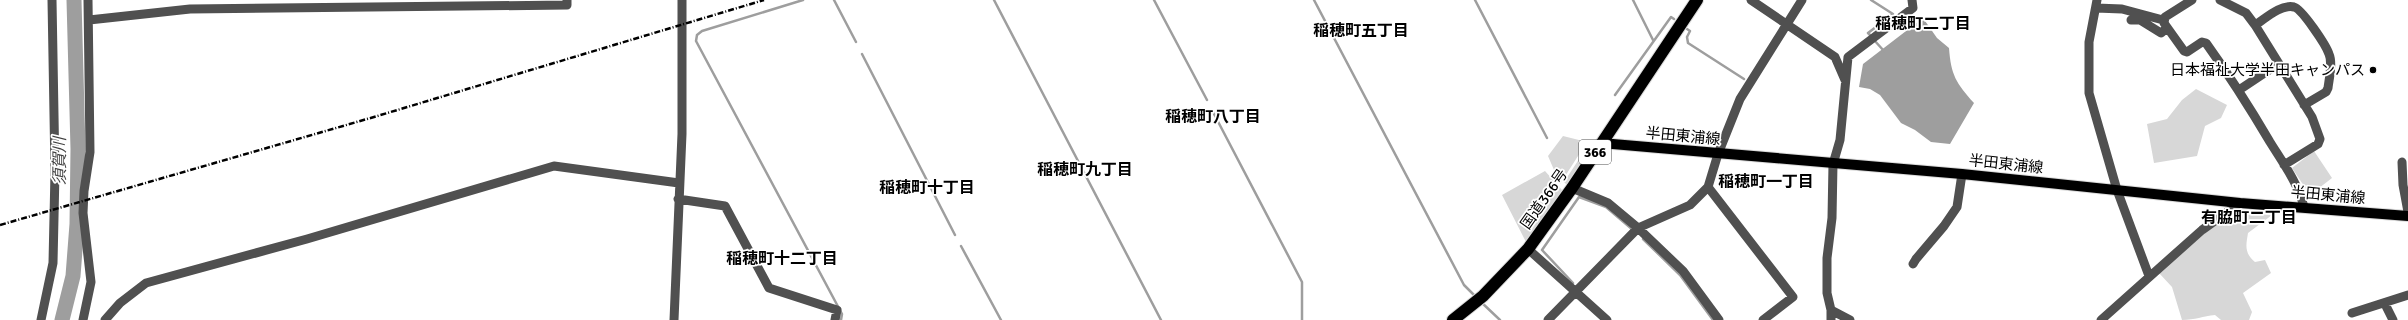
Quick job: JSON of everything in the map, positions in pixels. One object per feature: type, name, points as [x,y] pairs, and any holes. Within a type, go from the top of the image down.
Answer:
[{"type":"highway","name":"国道366号","points":[[1452,320],[1479,300],[1528,249],[1572,188],[1697,0]]},
{"type":"main road","name":"半田東浦線","points":[[1601,143],[1962,174],[2240,203],[2408,216]]},
{"type":"street","points":[[41,320],[53,262],[55,172],[52,0]]},
{"type":"street","points":[[83,320],[91,282],[83,213],[84,191],[90,152],[88,0]]},
{"type":"street","points":[[89,20],[190,5],[566,5],[567,0]]},
{"type":"street","points":[[674,320],[678,183],[682,134],[682,0]]},
{"type":"street","points":[[1750,0],[1785,25],[1835,57],[1846,82]]},
{"type":"street","points":[[1548,320],[1638,228],[1690,204],[1708,187],[1718,154],[1740,100],[1785,25],[1802,0]]},
{"type":"street","points":[[1831,320],[1831,310],[1827,293],[1827,258],[1832,218],[1833,164],[1840,140],[1848,57],[1913,8],[1912,0]]},
{"type":"street","points":[[2131,20],[2140,20],[2160,33],[2165,24],[2192,0]]},
{"type":"street","points":[[2220,0],[2246,13],[2255,25],[2312,118],[2320,139],[2318,144],[2284,165]]},
{"type":"street","points":[[2149,276],[2117,190],[2089,93],[2089,42],[2096,4],[2122,9],[2165,24],[2184,51],[2188,52],[2202,42],[2206,43],[2239,90],[2284,165],[2301,194],[2304,207]]},
{"type":"street","points":[[2255,25],[2277,11],[2292,7],[2296,8],[2312,26],[2330,55],[2328,88],[2326,92],[2304,104]]},
{"type":"street","points":[[2239,90],[2278,64]]},
{"type":"street","points":[[2402,162],[2403,185],[2408,212]]},
{"type":"street","points":[[105,320],[120,304],[146,283],[307,239],[554,166],[678,183]]},
{"type":"street","points":[[1914,264],[1957,206],[1962,174]]},
{"type":"street","points":[[1708,187],[1793,297],[1763,320]]},
{"type":"street","points":[[1572,188],[1608,203],[1638,228],[1682,271],[1713,317]]},
{"type":"street","points":[[678,199],[725,206],[769,288],[837,310],[835,320]]},
{"type":"street","points":[[2101,320],[2202,230],[2240,203]]},
{"type":"street","points":[[1528,249],[1607,320]]},
{"type":"street","points":[[2352,313],[2385,304],[2408,295]]},
{"type":"street","points":[[2385,304],[2393,320]]},
{"type":"street","points":[[1831,310],[1850,320]]},
{"type":"shaded area","points":[[1923,18],[1937,38],[1949,48],[1953,72],[1963,90],[1974,103],[1950,144],[1931,142],[1915,130],[1901,123],[1880,95],[1870,89],[1859,87],[1863,64]]},
{"type":"shaded area","points":[[2196,89],[2227,105],[2221,118],[2205,126],[2197,156],[2154,163],[2147,124],[2167,119],[2182,100]]},
{"type":"shaded area","points":[[1563,136],[1587,142],[1560,184],[1548,156]]},
{"type":"shaded area","points":[[1589,144],[1593,147],[1567,185],[1564,182]]},
{"type":"shaded area","points":[[2314,151],[2332,178],[2310,195],[2292,168]]},
{"type":"shaded area","points":[[1545,171],[1562,190],[1556,202],[1527,244],[1502,195]]},
{"type":"shaded area","points":[[2238,212],[2272,215],[2248,233],[2246,245],[2247,252],[2251,259],[2255,262],[2265,260],[2271,273],[2243,293],[2252,312],[2249,320],[2221,320],[2215,315],[2182,320],[2172,287],[2159,273],[2206,232]]},
{"type":"waterway","name":"須賀川","points":[[62,320],[73,276],[77,224],[78,149],[74,0]]},
{"type":"waterway","points":[[803,0],[702,31],[697,35],[696,41],[842,314],[841,320]]},
{"type":"waterway","points":[[834,0],[856,42]]},
{"type":"waterway","points":[[994,0],[1161,320]]},
{"type":"waterway","points":[[1154,0],[1207,100]]},
{"type":"waterway","points":[[1314,0],[1464,285],[1476,297]]},
{"type":"waterway","points":[[1475,0],[1547,138]]},
{"type":"waterway","points":[[1633,0],[1653,40]]},
{"type":"waterway","points":[[1871,0],[1893,14],[1868,33],[1871,36]]},
{"type":"waterway","points":[[1615,95],[1671,17],[1674,19]]},
{"type":"waterway","points":[[1687,29],[1690,31],[1687,37],[1688,43],[1744,79]]},
{"type":"waterway","points":[[1874,40],[1884,51]]},
{"type":"waterway","points":[[862,54],[955,235]]},
{"type":"waterway","points":[[1213,112],[1302,282],[1302,320]]},
{"type":"waterway","points":[[1573,283],[1542,250],[1579,197],[1606,207],[1633,230]]},
{"type":"waterway","points":[[1643,239],[1680,275],[1713,320]]},
{"type":"waterway","points":[[961,246],[1001,320]]},
{"type":"waterway","points":[[1481,302],[1500,320]]},
{"type":"railway","points":[[0,225],[374,117],[764,0]]},
{"type":"place","name":"日本福祉大学半田キャンパス","points":[[2373,70]]},
{"type":"district","name":"稲穂町二丁目","points":[[1923,23]]},
{"type":"district","name":"稲穂町五丁目","points":[[1361,30]]},
{"type":"district","name":"稲穂町八丁目","points":[[1213,116]]},
{"type":"district","name":"稲穂町九丁目","points":[[1085,169]]},
{"type":"district","name":"稲穂町一丁目","points":[[1766,181]]},
{"type":"district","name":"稲穂町十丁目","points":[[927,187]]},
{"type":"district","name":"有脇町二丁目","points":[[2249,217]]},
{"type":"district","name":"稲穂町十二丁目","points":[[782,258]]}]
